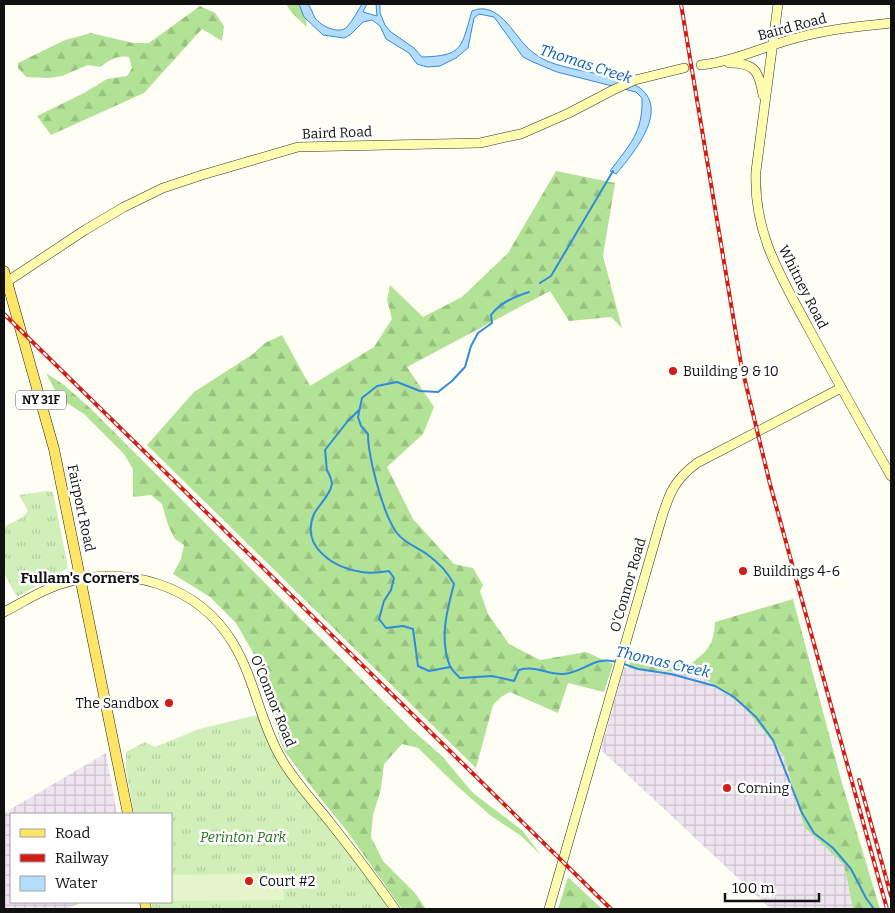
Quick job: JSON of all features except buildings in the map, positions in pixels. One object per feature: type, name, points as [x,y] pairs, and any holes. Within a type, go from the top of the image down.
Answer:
[{"type":"main road","name":"Fairport Road","points":[[4,271],[48,424],[128,813]]},
{"type":"street","name":"Whitney Road","points":[[778,4],[755,184],[762,230],[779,275],[891,476]]},
{"type":"street","name":"Baird Road","points":[[701,65],[719,63],[800,37],[827,31],[891,23]]},
{"type":"street","points":[[719,63],[744,63],[754,69],[760,78],[764,103]]},
{"type":"street","name":"Baird Road","points":[[8,281],[85,230],[124,207],[163,188],[202,174],[298,147],[480,143],[521,134],[569,113],[635,80],[684,68]]},
{"type":"street","name":"O'Connor Road","points":[[549,909],[665,508],[676,482],[697,463],[841,388]]},
{"type":"street","name":"O'Connor Road","points":[[4,612],[49,588],[81,579],[117,576],[147,580],[170,588],[190,598],[221,627],[233,643],[243,663],[269,735],[284,762],[395,909]]},
{"type":"shaded area","points":[[624,667],[698,674],[743,706],[784,756],[804,827],[844,865],[853,909],[771,909],[601,750]]},
{"type":"shaded area","points":[[106,753],[117,813],[10,813],[10,903],[80,903],[67,909],[4,909],[4,813]]},
{"type":"green space","points":[[286,4],[304,4],[307,27],[292,13]]},
{"type":"green space","points":[[200,6],[215,13],[224,26],[222,41],[202,29],[144,93],[51,135],[37,116],[84,93],[107,79],[127,76],[132,68],[129,57],[117,57],[100,67],[88,65],[62,76],[49,78],[26,77],[18,68],[18,63],[65,40],[91,33],[133,43],[149,43]]},
{"type":"green space","points":[[556,171],[615,183],[603,256],[622,328],[611,317],[569,321],[550,291],[407,367],[434,407],[423,434],[387,467],[413,519],[454,564],[473,568],[483,585],[480,591],[488,614],[509,644],[540,660],[586,652],[613,664],[604,692],[568,683],[558,713],[510,692],[501,697],[493,705],[476,768],[147,445],[194,392],[253,354],[265,343],[282,335],[310,386],[374,347],[392,319],[387,300],[390,285],[423,317],[462,297],[508,253]]},
{"type":"green space","points":[[46,373],[64,385],[88,406],[410,728],[442,756],[473,793],[522,830],[541,855],[520,835],[491,816],[418,748],[402,744],[384,764],[381,789],[373,815],[371,837],[383,861],[415,893],[426,909],[402,909],[346,830],[283,749],[271,712],[267,688],[256,658],[236,623],[210,597],[173,574],[181,559],[184,545],[175,539],[168,525],[162,504],[151,495],[133,497],[133,469],[124,454],[84,414],[59,398]]},
{"type":"green space","points":[[47,491],[53,492],[68,568],[17,597],[4,573],[4,527],[23,517],[28,511],[19,495]]},
{"type":"green space","points":[[793,599],[842,783],[880,909],[853,909],[844,865],[804,827],[784,756],[743,706],[698,674],[629,668],[633,651],[664,660],[692,663],[703,654],[712,642],[715,622]]},
{"type":"green space","name":"Perinton Park","points":[[257,715],[264,734],[283,768],[389,909],[153,909],[151,903],[172,903],[172,813],[134,813],[126,769],[126,752],[145,742],[155,747],[199,729]]},
{"type":"green space","points":[[283,873],[284,900],[172,901],[172,875]]},
{"type":"green space","points":[[568,877],[602,909],[558,909]]},
{"type":"water","points":[[299,4],[308,4],[318,21],[330,28],[339,30],[347,27],[362,4],[367,4],[363,12],[377,16],[376,4],[380,4],[380,13],[385,25],[391,32],[414,48],[422,57],[446,54],[459,47],[472,11],[489,10],[504,19],[527,47],[542,58],[565,67],[634,84],[640,88],[648,98],[651,108],[650,120],[639,145],[616,174],[610,171],[634,138],[638,129],[642,110],[642,98],[636,92],[557,72],[523,57],[494,17],[479,14],[474,18],[468,48],[456,58],[440,66],[427,67],[417,64],[409,53],[386,39],[380,26],[372,20],[363,22],[350,35],[344,38],[323,35],[304,17]]},
{"type":"waterway","name":"Thomas Creek","points":[[540,283],[551,276],[613,171]]},
{"type":"waterway","name":"Thomas Creek","points":[[529,292],[508,300],[495,310],[491,315],[492,323],[478,333],[471,346],[465,367],[438,392],[420,391],[397,382],[377,386],[362,398],[358,417],[361,426],[368,434],[377,485],[387,513],[397,533],[404,540],[432,558],[454,584],[445,625],[445,645],[450,666],[460,678],[492,676],[514,681],[519,670],[536,669],[563,674],[577,671],[596,662],[609,660],[617,662]]},
{"type":"waterway","points":[[359,410],[325,450],[327,470],[332,484],[329,492],[314,514],[311,526],[312,536],[322,554],[341,566],[365,573],[389,571],[394,578],[379,619],[386,628],[403,626],[413,629],[418,666],[429,671],[450,667]]},
{"type":"waterway","name":"Thomas Creek","points":[[624,664],[638,669],[671,674],[715,686],[734,697],[756,717],[773,740],[802,813],[814,833],[833,848],[851,869],[874,909]]},
{"type":"tunnel","points":[[684,68],[701,65]]},
{"type":"railway","points":[[681,4],[741,364],[770,484],[887,909]]},
{"type":"railway","points":[[4,314],[611,909]]},
{"type":"railway","points":[[859,780],[891,896]]},
{"type":"place","name":"Building 9 & 10","points":[[673,371]]},
{"type":"place","name":"Buildings 4-6","points":[[743,571]]},
{"type":"place","name":"The Sandbox","points":[[169,703]]},
{"type":"place","name":"Corning","points":[[727,788]]},
{"type":"place","name":"Court #2","points":[[249,881]]},
{"type":"district","name":"Fullam's Corners","points":[[80,578]]}]
